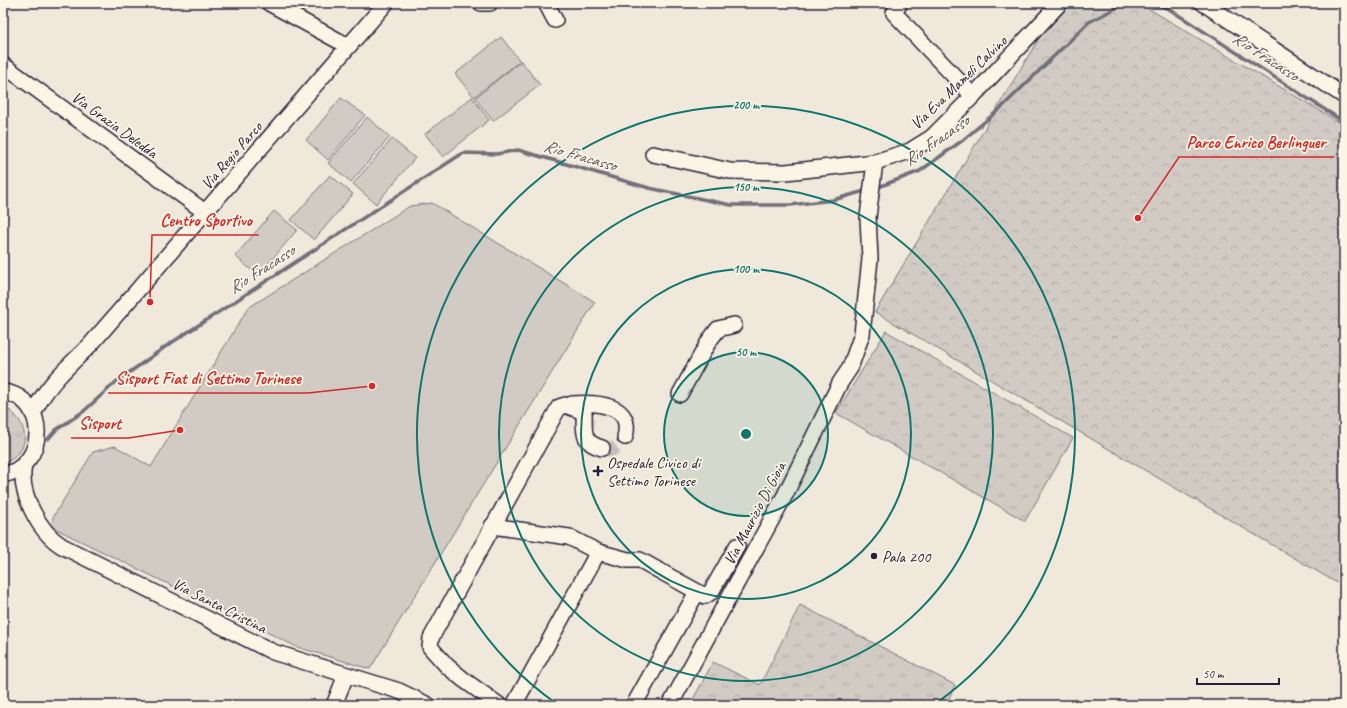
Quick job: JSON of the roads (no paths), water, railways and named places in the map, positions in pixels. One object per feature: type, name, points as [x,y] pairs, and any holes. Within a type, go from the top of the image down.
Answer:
[{"type":"street","points":[[269,3],[348,46]]},
{"type":"street","name":"Via Regio Parco","points":[[18,398],[32,394],[52,382],[91,344],[386,3]]},
{"type":"street","points":[[481,3],[490,3]]},
{"type":"street","points":[[546,3],[554,20]]},
{"type":"street","points":[[900,3],[896,7],[894,13],[973,96]]},
{"type":"street","name":"Via Eva Mameli Calvino","points":[[652,154],[730,171],[786,172],[875,162],[910,151],[930,138],[973,96],[1060,3]]},
{"type":"street","points":[[1203,3],[1344,96]]},
{"type":"street","name":"Via Grazia Deledda","points":[[3,65],[205,212]]},
{"type":"street","name":"Via Maurizio Di Gioia","points":[[670,705],[785,495],[840,383],[850,368],[862,334],[870,259],[868,217],[875,162]]},
{"type":"street","points":[[680,394],[709,340],[718,329],[734,325]]},
{"type":"street","name":"Via Regio Parco","points":[[33,414],[52,382]]},
{"type":"street","points":[[3,392],[18,398],[33,414],[38,427],[38,441],[33,454],[24,465],[10,473],[3,475]]},
{"type":"street","points":[[499,705],[447,666],[434,652],[429,643],[555,410],[559,406],[573,403],[594,404],[615,408],[624,416],[628,427],[625,437]]},
{"type":"street","points":[[565,405],[584,412],[584,431],[586,439],[594,446],[602,448]]},
{"type":"street","name":"Via Santa Cristina","points":[[24,465],[22,482],[25,494],[42,526],[51,539],[62,546],[273,652],[399,691],[428,705]]},
{"type":"street","name":"Via Santa Cristina","points":[[3,480],[25,494]]},
{"type":"street","points":[[492,526],[568,537],[598,552],[628,560],[640,560],[705,596],[711,592],[737,546]]},
{"type":"street","points":[[514,705],[598,552]]},
{"type":"street","points":[[634,705],[697,592]]},
{"type":"street","points":[[334,705],[346,675]]},
{"type":"waterway","name":"Rio Fracasso","points":[[876,188],[920,171],[963,140],[1002,107],[1089,22],[1126,3]]},
{"type":"waterway","name":"Rio Fracasso","points":[[1153,3],[1169,9],[1344,122]]},
{"type":"waterway","name":"Rio Fracasso","points":[[48,439],[56,430],[84,411],[116,382],[165,347],[463,153],[497,154],[518,150],[649,188],[731,205],[790,205],[833,200],[868,190]]},
{"type":"tunnel","points":[[602,448],[612,449],[624,440],[625,437]]},
{"type":"place","name":"Parco Enrico Berlinguer","points":[[1138,218]]},
{"type":"place","name":"Centro Sportivo","points":[[150,302]]},
{"type":"place","name":"Sisport Fiat di Settimo Torinese","points":[[372,386]]},
{"type":"place","name":"Sisport","points":[[180,430]]},
{"type":"place","name":"Ospedale Civico di Settimo Torinese","points":[[598,471]]},
{"type":"place","name":"Pala 200","points":[[874,556]]}]
